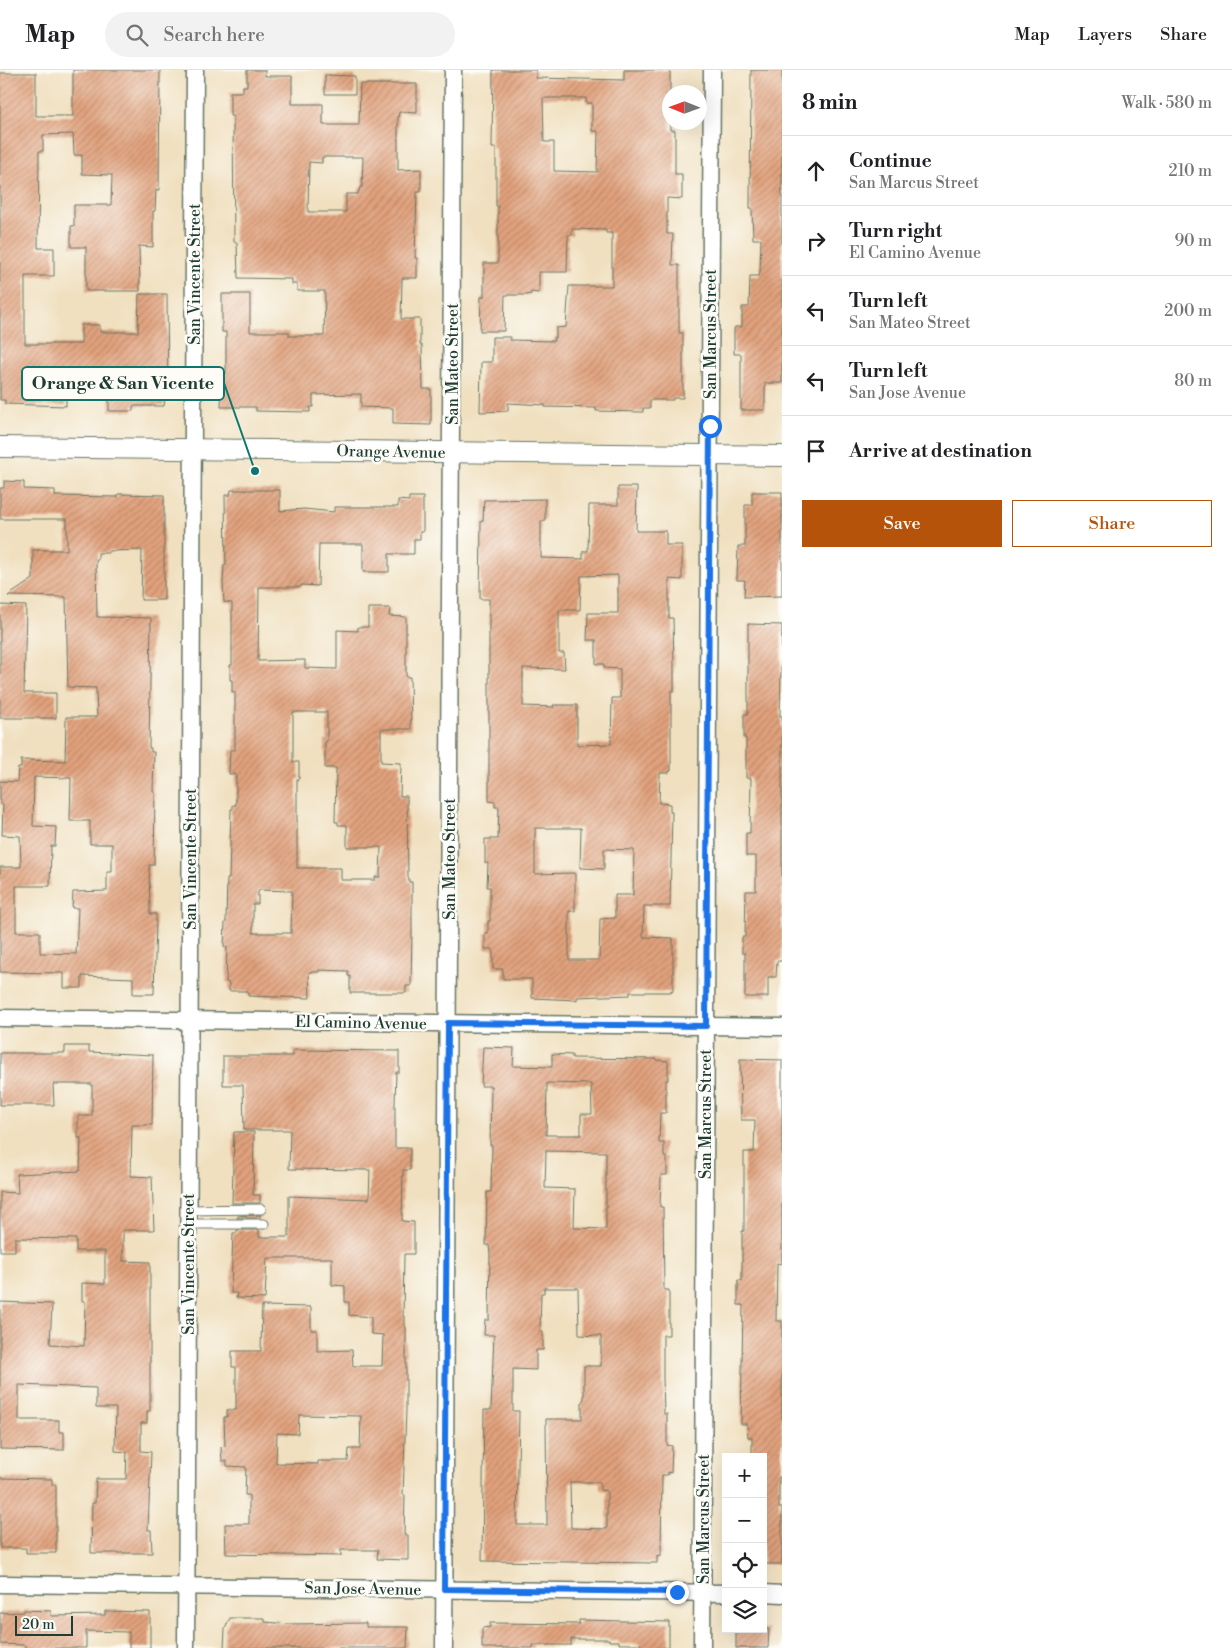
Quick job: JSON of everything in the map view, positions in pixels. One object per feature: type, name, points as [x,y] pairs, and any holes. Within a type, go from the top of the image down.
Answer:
[{"type":"street","name":"San Vincente Street","points":[[186,1648],[195,70]]},
{"type":"street","name":"San Mateo Street","points":[[444,1648],[454,70]]},
{"type":"street","name":"San Marcus Street","points":[[702,1648],[712,70]]},
{"type":"street","name":"Orange Avenue","points":[[0,446],[782,456]]},
{"type":"street","name":"El Camino Avenue","points":[[0,1018],[782,1027]]},
{"type":"street","name":"San Jose Avenue","points":[[0,1584],[722,1593]]},
{"type":"street","points":[[767,1593],[782,1594]]},
{"type":"lane","points":[[188,1217],[261,1210]]},
{"type":"lane","points":[[188,1217],[264,1224]]},
{"type":"building","points":[[73,70],[160,70],[159,190],[156,190],[155,211],[153,211],[153,247],[139,246],[140,291],[86,291],[86,247],[71,247],[74,205],[111,205],[112,175],[82,174],[82,155],[74,155],[73,134],[43,135],[43,151],[39,151],[38,248],[54,248],[54,276],[25,276],[25,344],[81,344],[81,325],[100,325],[100,332],[138,332],[139,294],[167,294],[168,399],[165,399],[164,406],[133,406],[133,411],[109,411],[109,397],[66,397],[66,406],[5,404],[5,400],[0,400],[0,73],[36,73],[36,116],[73,116]]},
{"type":"building","points":[[247,70],[265,70],[265,76],[292,76],[292,104],[323,104],[323,125],[359,125],[360,84],[417,84],[417,113],[399,112],[398,118],[398,170],[421,169],[421,192],[417,192],[415,258],[417,258],[417,278],[402,279],[401,319],[420,319],[423,389],[431,389],[431,425],[393,424],[393,408],[361,407],[361,394],[313,395],[313,407],[310,407],[310,412],[256,411],[256,407],[221,407],[222,374],[226,374],[226,332],[222,332],[222,294],[250,294],[250,332],[289,332],[289,336],[324,336],[325,291],[297,291],[297,284],[292,284],[292,279],[238,278],[237,242],[234,242],[233,116],[230,116],[230,92],[243,92],[243,86],[247,86]],"holes":[[[322,157],[363,157],[362,187],[360,187],[358,194],[346,194],[346,212],[308,212],[309,162],[322,163]]]},
{"type":"building","points":[[493,70],[536,70],[536,78],[624,80],[624,70],[670,70],[670,85],[662,85],[662,130],[675,130],[675,174],[682,174],[682,199],[667,198],[667,234],[673,234],[672,265],[679,265],[679,333],[683,333],[683,398],[650,400],[650,408],[643,408],[643,412],[596,411],[596,408],[545,407],[545,405],[508,403],[508,411],[480,412],[481,362],[492,362],[492,337],[510,337],[510,340],[554,341],[556,328],[566,327],[569,286],[612,286],[612,233],[606,233],[606,230],[572,229],[572,235],[568,235],[567,272],[539,272],[539,293],[505,295],[504,331],[480,331],[481,297],[484,297],[484,263],[498,263],[496,148],[492,148]],"holes":[[[543,98],[586,98],[586,103],[592,103],[592,131],[598,131],[597,172],[554,171],[554,142],[544,142]]]},
{"type":"building","points":[[751,70],[782,70],[782,383],[765,383],[765,410],[741,410],[741,354],[734,354],[734,330],[735,327],[742,327],[742,307],[749,307],[750,276],[759,276],[760,273],[761,239],[753,239],[752,208],[750,208]]},
{"type":"building","points":[[325,75],[355,76],[355,94],[325,94]]},
{"type":"building","points":[[4,481],[24,482],[24,489],[55,490],[55,496],[118,497],[118,494],[164,495],[164,600],[141,600],[142,550],[98,553],[98,560],[96,560],[97,617],[151,618],[149,748],[151,748],[151,752],[154,752],[153,792],[155,792],[154,865],[149,865],[150,914],[156,914],[154,994],[133,994],[133,978],[82,976],[82,988],[64,988],[64,973],[0,972],[0,867],[21,867],[20,836],[2,835],[3,805],[0,804],[0,781],[17,782],[18,768],[21,768],[21,760],[65,761],[66,717],[97,717],[96,688],[68,687],[66,597],[8,596],[33,579],[33,550],[67,550],[67,519],[0,519],[0,488],[4,488]],"holes":[[[34,777],[71,778],[70,821],[90,821],[90,844],[112,844],[112,872],[107,872],[107,891],[73,892],[72,908],[78,908],[76,954],[40,953],[40,932],[16,932],[16,886],[50,886],[51,846],[55,846],[56,827],[33,826]]]},
{"type":"building","points":[[618,487],[637,487],[636,531],[666,531],[666,545],[682,545],[682,580],[669,579],[669,618],[673,618],[674,665],[674,691],[671,691],[671,771],[669,773],[660,773],[659,803],[670,804],[670,812],[672,812],[670,906],[644,906],[643,937],[673,938],[673,991],[630,992],[630,995],[577,997],[577,1000],[532,998],[532,979],[503,979],[503,969],[493,969],[493,949],[485,949],[485,933],[488,933],[488,921],[490,921],[490,887],[487,887],[488,863],[485,863],[485,839],[498,839],[499,807],[495,807],[495,802],[489,801],[489,599],[480,599],[481,521],[483,521],[484,500],[545,499],[545,521],[541,521],[541,558],[583,559],[583,551],[588,551],[589,505],[618,505]],"holes":[[[618,575],[618,613],[588,613],[587,640],[596,640],[596,664],[604,664],[604,668],[620,669],[620,698],[612,698],[611,744],[577,745],[577,705],[553,705],[554,707],[523,706],[523,668],[565,669],[564,653],[559,653],[559,610],[580,610],[581,576]],[[535,828],[581,828],[580,868],[604,869],[604,849],[634,850],[633,895],[615,895],[615,918],[600,919],[599,960],[569,960],[569,911],[575,911],[575,873],[535,874]]]},
{"type":"building","points":[[231,490],[280,490],[280,511],[304,509],[334,512],[334,507],[398,507],[398,500],[409,501],[409,497],[423,497],[423,532],[420,532],[420,539],[414,539],[414,554],[389,554],[389,572],[363,572],[363,544],[319,544],[318,586],[259,587],[258,661],[305,660],[305,668],[337,669],[337,630],[358,631],[358,627],[368,627],[368,608],[390,608],[389,616],[406,617],[406,677],[410,677],[411,729],[381,729],[381,762],[401,763],[400,796],[407,796],[408,878],[409,882],[412,882],[412,931],[411,986],[406,986],[406,993],[350,993],[350,976],[348,976],[348,971],[319,970],[319,972],[309,972],[310,998],[248,996],[248,991],[229,991],[229,983],[226,982],[227,947],[224,947],[227,879],[229,879],[231,809],[233,809],[233,805],[236,805],[236,774],[229,774],[230,750],[235,750],[235,692],[232,692],[232,680],[230,680],[230,665],[232,665],[232,603],[224,602],[223,583],[224,565],[226,565],[225,495],[230,495]],"holes":[[[293,712],[327,712],[325,768],[336,768],[335,822],[338,822],[338,825],[347,825],[347,847],[381,847],[380,877],[375,877],[375,880],[341,880],[341,868],[297,868],[297,779],[299,779],[299,762],[293,762]],[[260,890],[292,891],[291,933],[253,933],[253,904],[258,904],[258,892]]]},
{"type":"building","points":[[752,492],[782,492],[782,596],[744,597],[745,580],[737,580],[738,546],[745,546],[745,505],[752,505]]},
{"type":"building","points":[[0,605],[26,606],[24,693],[56,693],[56,718],[0,718]]},
{"type":"building","points":[[748,624],[782,625],[780,716],[782,716],[782,961],[777,961],[776,977],[768,977],[768,997],[745,997],[745,953],[742,953],[742,937],[745,937],[746,891],[756,891],[756,856],[746,856],[746,833],[750,833],[751,778],[746,778],[746,738],[744,738],[744,714],[748,714]]},
{"type":"building","points":[[65,1046],[89,1046],[89,1052],[153,1055],[152,1125],[132,1125],[131,1176],[152,1177],[154,1230],[123,1230],[123,1261],[150,1262],[150,1411],[147,1411],[147,1423],[141,1423],[141,1451],[151,1452],[148,1530],[151,1530],[152,1553],[91,1553],[92,1503],[95,1503],[96,1479],[126,1479],[127,1452],[115,1451],[116,1408],[96,1408],[96,1388],[19,1385],[19,1420],[59,1420],[59,1432],[64,1432],[64,1450],[0,1449],[0,1302],[52,1304],[50,1344],[84,1346],[85,1301],[82,1301],[82,1283],[105,1284],[105,1251],[76,1251],[76,1239],[15,1238],[15,1251],[0,1251],[0,1192],[18,1193],[17,1174],[80,1171],[81,1138],[78,1138],[78,1116],[92,1116],[92,1084],[53,1084],[54,1105],[0,1105],[0,1053],[65,1053]]},
{"type":"building","points":[[483,1047],[514,1048],[513,1066],[552,1067],[552,1054],[572,1055],[572,1058],[657,1059],[668,1061],[666,1113],[660,1113],[659,1143],[664,1143],[664,1157],[667,1157],[667,1175],[661,1175],[660,1207],[663,1207],[664,1290],[669,1290],[669,1335],[663,1335],[664,1414],[667,1414],[667,1445],[672,1446],[671,1473],[668,1472],[668,1475],[662,1475],[661,1556],[657,1555],[657,1563],[482,1561],[484,1410],[491,1410],[494,1335],[484,1335],[485,1320],[489,1320],[490,1254],[489,1245],[486,1245],[487,1192],[491,1192],[491,1086],[481,1086]],"holes":[[[547,1083],[591,1084],[592,1114],[581,1114],[581,1135],[546,1135]],[[546,1151],[606,1152],[606,1229],[574,1228],[575,1189],[545,1188]],[[544,1288],[578,1288],[579,1335],[601,1336],[601,1366],[584,1366],[582,1419],[546,1419],[547,1525],[517,1525],[519,1411],[513,1411],[513,1369],[536,1370],[536,1350],[543,1350],[543,1332],[540,1332],[541,1293],[544,1293]],[[570,1482],[600,1482],[600,1490],[607,1491],[607,1529],[571,1528]]]},
{"type":"building","points":[[293,1050],[399,1051],[399,1072],[396,1072],[395,1148],[410,1148],[410,1170],[403,1170],[402,1221],[414,1222],[414,1254],[404,1254],[403,1317],[405,1317],[406,1327],[406,1409],[403,1495],[405,1495],[404,1535],[408,1535],[408,1560],[377,1559],[378,1550],[341,1550],[341,1556],[226,1554],[225,1524],[249,1524],[249,1495],[245,1495],[246,1467],[227,1466],[227,1461],[222,1461],[221,1447],[225,1446],[224,1417],[227,1417],[227,1410],[236,1410],[236,1367],[232,1367],[232,1351],[261,1351],[262,1306],[311,1307],[311,1330],[317,1330],[317,1351],[352,1350],[353,1366],[382,1366],[383,1335],[371,1334],[371,1317],[349,1315],[349,1302],[345,1302],[345,1286],[332,1285],[332,1258],[267,1258],[265,1299],[236,1298],[237,1293],[231,1293],[233,1233],[237,1233],[237,1230],[259,1230],[259,1237],[289,1237],[289,1196],[369,1199],[370,1170],[289,1169],[290,1130],[244,1130],[243,1085],[223,1085],[223,1056],[293,1056]],"holes":[[[299,1415],[361,1416],[360,1449],[349,1449],[348,1461],[318,1461],[318,1464],[276,1463],[277,1433],[298,1434]]]},
{"type":"building","points":[[740,1059],[782,1060],[782,1264],[777,1263],[776,1321],[782,1321],[782,1477],[779,1477],[779,1508],[782,1508],[782,1564],[767,1564],[767,1453],[752,1453],[752,1437],[748,1437],[747,1424],[741,1424],[743,1305],[738,1305],[738,1280],[742,1281],[744,1152],[754,1152],[755,1120],[741,1120]]},
{"type":"building","points":[[234,1132],[254,1132],[253,1195],[260,1195],[260,1203],[232,1203]]},
{"type":"building","points":[[260,1215],[260,1218],[237,1218],[238,1216]]},
{"type":"building","points":[[0,1478],[52,1479],[52,1485],[56,1485],[56,1553],[26,1553],[26,1548],[0,1548]]},
{"type":"building","points":[[24,1610],[51,1611],[51,1616],[105,1615],[105,1611],[150,1612],[150,1648],[129,1648],[129,1632],[86,1631],[86,1648],[25,1648],[25,1645],[0,1644],[0,1613],[24,1612]]},
{"type":"building","points":[[230,1618],[265,1618],[265,1622],[289,1624],[366,1623],[366,1627],[408,1627],[407,1648],[224,1648],[225,1629]]},
{"type":"building","points":[[579,1620],[669,1622],[669,1648],[641,1648],[641,1644],[619,1644],[619,1641],[609,1641],[609,1639],[571,1639],[571,1645],[533,1645],[533,1648],[482,1648],[482,1628],[490,1627],[490,1623],[579,1624]]},
{"type":"building","points":[[767,1629],[769,1629],[768,1648],[736,1648],[736,1633],[767,1633]]},
{"type":"place","name":"Orange & San Vicente","points":[[255,471]]},
{"type":"route","points":[[677,1592],[444,1589],[448,1023],[706,1026],[710,426]]}]
